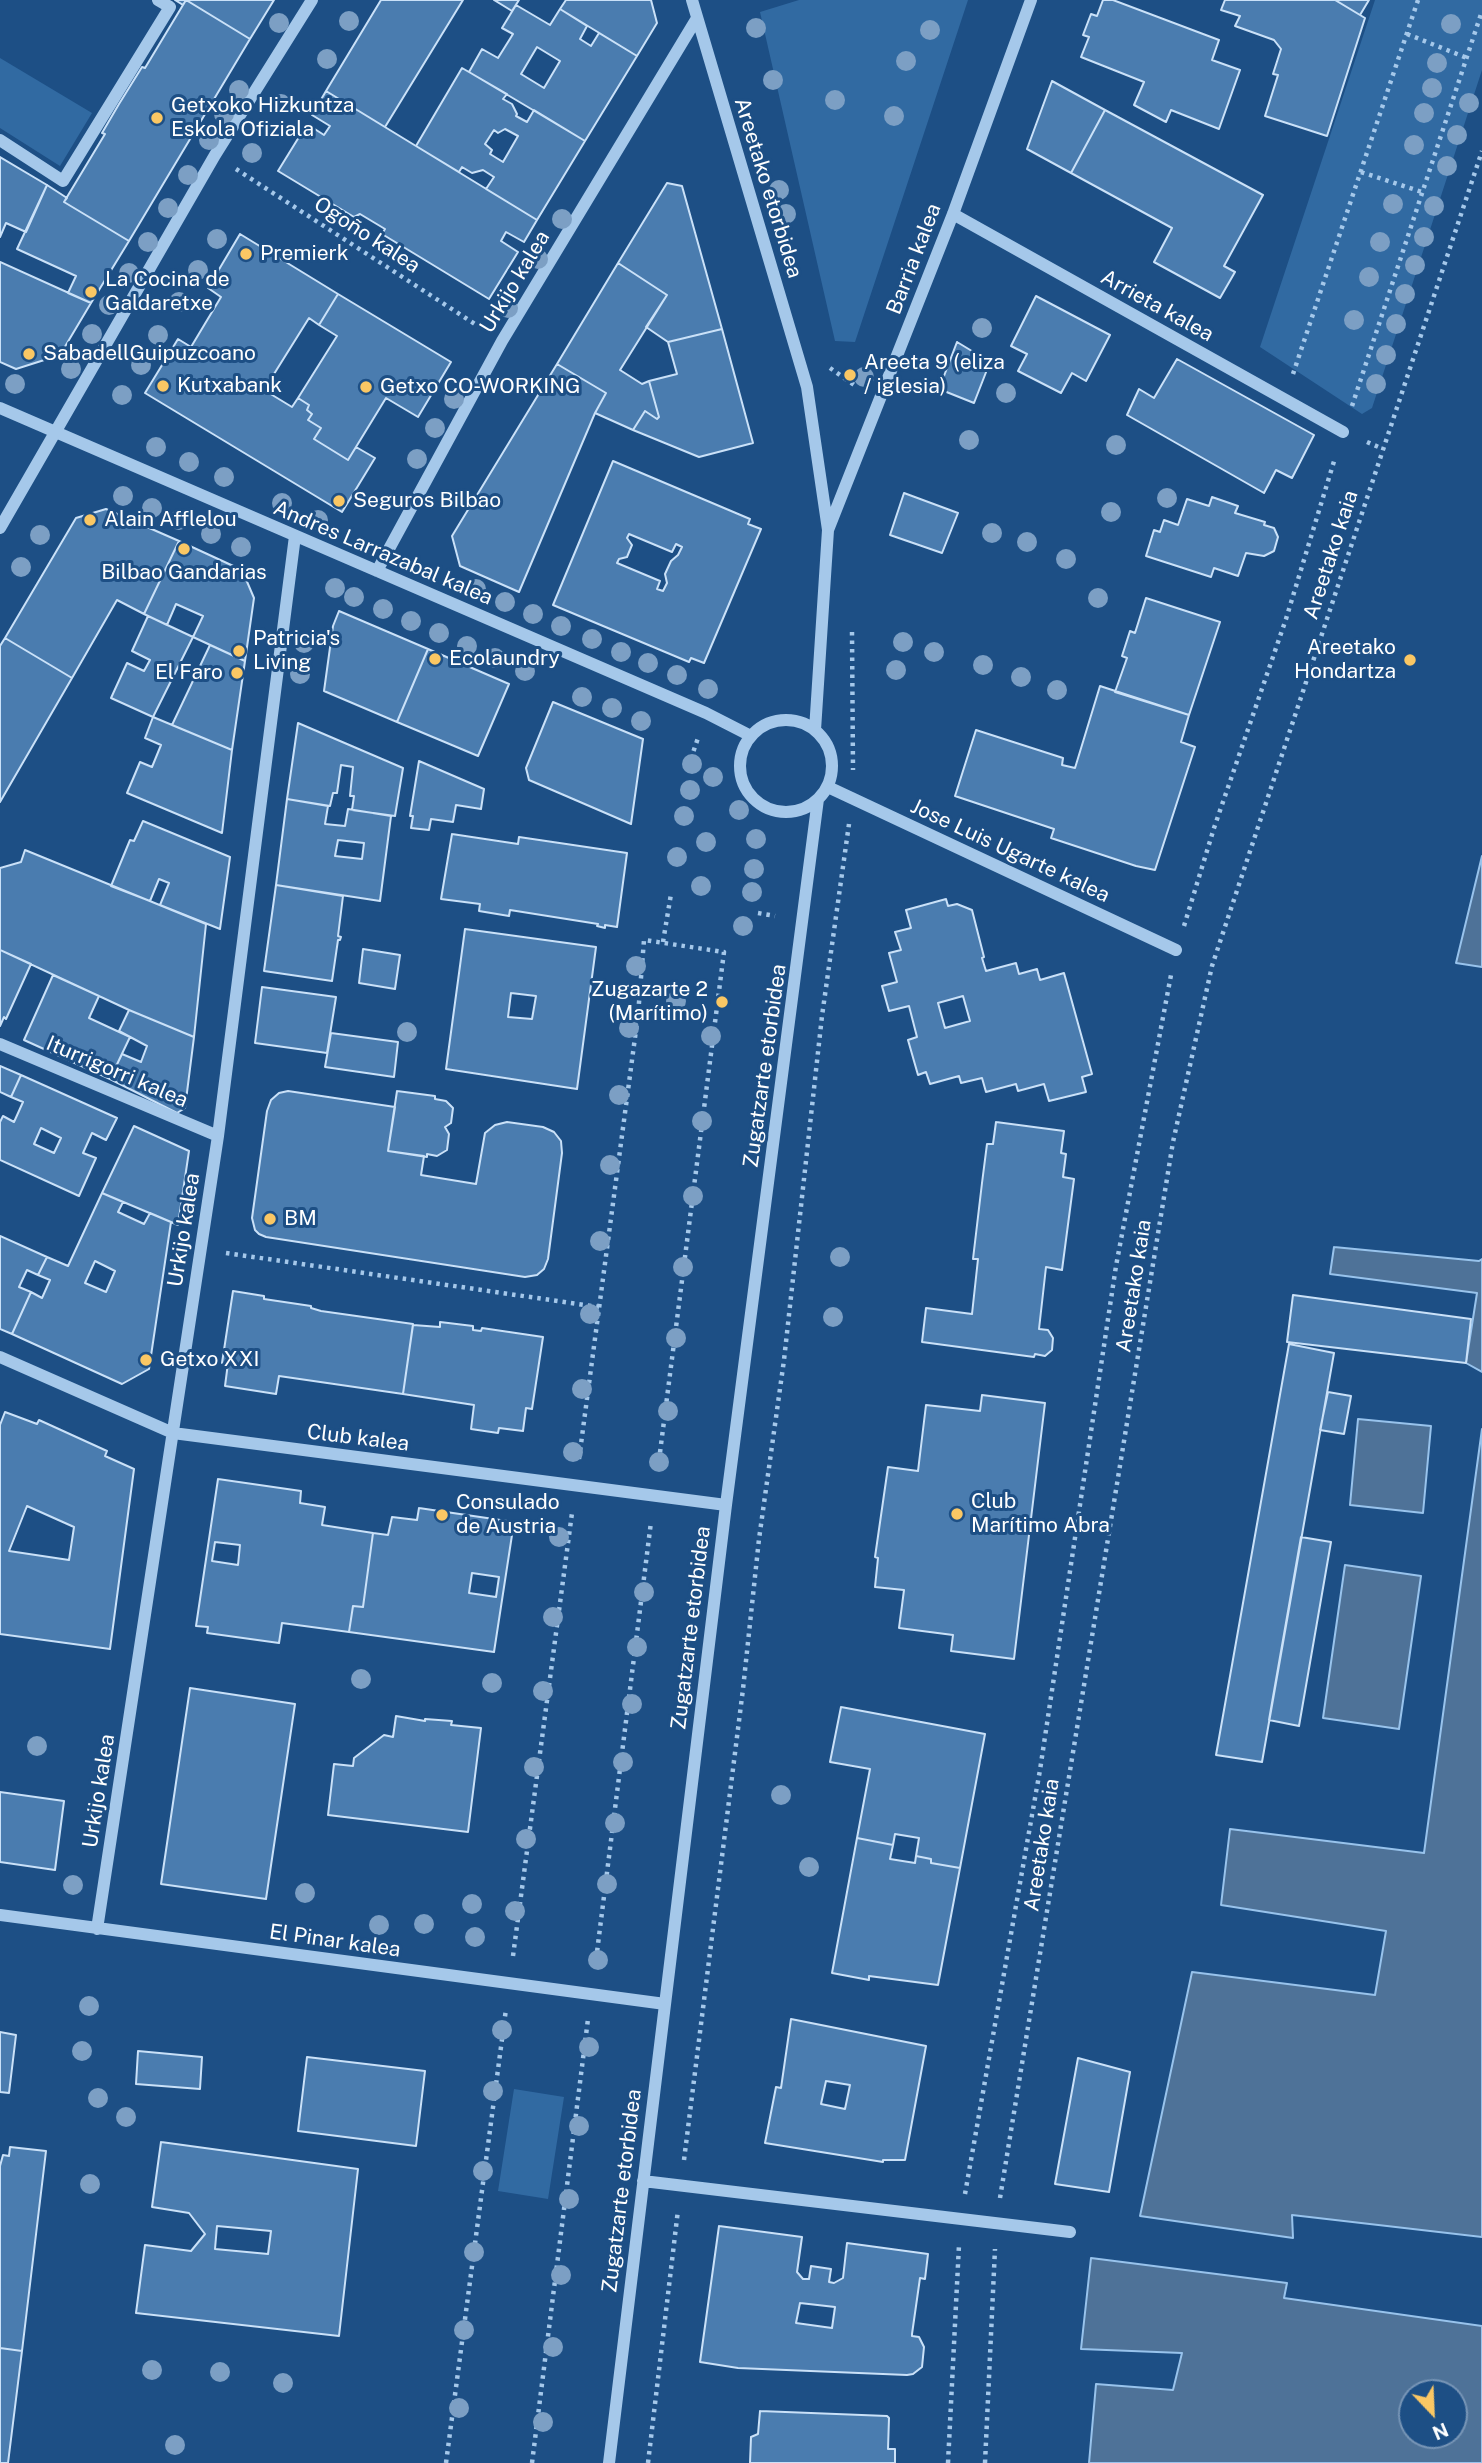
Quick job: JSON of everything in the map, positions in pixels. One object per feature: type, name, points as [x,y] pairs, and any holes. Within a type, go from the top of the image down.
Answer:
[{"type":"street","points":[[0,140],[64,181],[170,7],[158,0]]},
{"type":"street","points":[[0,528],[215,155],[312,0]]},
{"type":"street","name":"Areetako etorbidea","points":[[692,0],[807,387],[828,530]]},
{"type":"street","name":"Barria kalea","points":[[828,530],[953,214],[1031,0]]},
{"type":"street","name":"Urkijo kalea","points":[[377,571],[502,341],[697,18]]},
{"type":"street","name":"Arrieta kalea","points":[[953,214],[1343,432]]},
{"type":"street","name":"Andres Larrazabal kalea","points":[[0,408],[706,713],[751,736]]},
{"type":"street","points":[[816,730],[828,530]]},
{"type":"street","name":"Urkijo kalea","points":[[97,1928],[218,1136],[295,536]]},
{"type":"street","points":[[788,719],[816,730],[826,741],[832,772],[828,787],[818,799],[801,810],[791,812],[764,807],[753,799],[740,775],[743,748],[751,736],[774,721],[788,719]]},
{"type":"street","name":"Jose Luis Ugarte kalea","points":[[828,787],[1176,950]]},
{"type":"street","name":"Zugatzarte etorbidea","points":[[609,2463],[726,1505],[818,799]]},
{"type":"street","name":"Iturrigorri kalea","points":[[0,1044],[218,1136]]},
{"type":"street","name":"Club kalea","points":[[0,1357],[173,1433],[726,1505]]},
{"type":"street","name":"El Pinar kalea","points":[[0,1915],[665,2004]]},
{"type":"street","points":[[643,2181],[1070,2232]]},
{"type":"path","points":[[1285,399],[1418,0]]},
{"type":"path","points":[[948,2463],[960,2218],[980,2120],[1040,1770],[1116,1266],[1176,950],[1482,11]]},
{"type":"path","points":[[1407,34],[1466,58]]},
{"type":"path","name":"Areetako kaia","points":[[985,2463],[996,2222],[1174,1142],[1212,966],[1482,151]]},
{"type":"path","name":"Ogoño kalea","points":[[215,155],[502,341]]},
{"type":"path","points":[[1361,172],[1422,192]]},
{"type":"path","points":[[648,2463],[759,1539],[784,1360],[822,1016],[853,797],[852,622]]},
{"type":"path","points":[[663,942],[671,894]]},
{"type":"path","points":[[446,2463],[638,1015],[644,940],[724,952],[532,2463]]},
{"type":"path","points":[[200,1250],[599,1307]]},
{"type":"shaded area","points":[[799,0],[968,0],[855,342],[835,341],[760,12]]},
{"type":"shaded area","points":[[1375,0],[1482,0],[1482,70],[1372,408],[1362,414],[1260,347]]},
{"type":"shaded area","points":[[0,58],[92,113],[60,166],[0,128]]},
{"type":"shaded area","points":[[1482,856],[1482,967],[1456,963]]},
{"type":"shaded area","points":[[1334,1247],[1479,1261],[1482,1259],[1482,1372],[1466,1363],[1477,1293],[1330,1274]]},
{"type":"shaded area","points":[[1358,1419],[1431,1426],[1423,1513],[1350,1505]]},
{"type":"shaded area","points":[[1482,1429],[1482,2237],[1292,2215],[1293,2238],[1140,2216],[1192,1972],[1375,1995],[1386,1931],[1221,1905],[1230,1829],[1424,1853]]},
{"type":"shaded area","points":[[1345,1565],[1421,1576],[1399,1729],[1323,1718]]},
{"type":"shaded area","points":[[514,2089],[564,2097],[548,2199],[498,2191]]},
{"type":"shaded area","points":[[1091,2258],[1287,2283],[1284,2298],[1482,2326],[1482,2463],[1089,2463],[1096,2384],[1173,2390],[1182,2353],[1081,2349]]},
{"type":"building","points":[[186,0],[274,0],[250,39]]},
{"type":"building","name":"Getxoko Hizkuntza Eskola Ofiziala","points":[[186,0],[250,39],[129,241],[64,202],[105,134],[102,133],[119,104],[142,67],[145,68]]},
{"type":"building","points":[[381,0],[463,0],[385,127],[326,91]]},
{"type":"building","points":[[494,0],[519,0],[512,11]]},
{"type":"building","points":[[566,0],[651,0],[657,23],[637,56],[560,9]]},
{"type":"building","points":[[1103,0],[1113,0],[1219,40],[1212,60],[1240,70],[1219,129],[1171,110],[1166,122],[1134,105],[1144,82],[1081,57],[1089,37],[1083,35],[1091,14],[1097,16]]},
{"type":"building","points":[[1225,0],[1335,0],[1365,18],[1327,136],[1265,116],[1278,75],[1273,74],[1281,49],[1274,40],[1235,26],[1240,16],[1221,10]]},
{"type":"building","points":[[1335,0],[1369,0],[1360,15]]},
{"type":"building","points":[[516,5],[550,25],[560,9],[587,26],[580,39],[591,46],[599,33],[637,56],[585,141],[469,72],[482,49],[498,58],[513,34],[502,28]],"holes":[[[537,47],[560,61],[544,88],[521,74]]]},
{"type":"building","points":[[462,68],[507,94],[503,99],[512,104],[516,116],[527,122],[534,110],[585,141],[537,220],[486,189],[494,177],[483,170],[472,173],[462,167],[459,172],[416,146]],"holes":[[[505,129],[518,136],[503,162],[490,154],[492,150],[485,144],[494,130],[498,133]]]},
{"type":"building","points":[[1052,81],[1105,110],[1071,173],[1027,149]]},
{"type":"building","points":[[326,91],[537,220],[524,242],[506,232],[501,241],[518,252],[489,299],[382,234],[385,229],[360,214],[354,217],[278,171],[307,124],[324,135],[330,126],[312,115]]},
{"type":"building","points":[[1105,110],[1263,195],[1224,266],[1235,272],[1220,298],[1154,262],[1172,228],[1071,173]]},
{"type":"building","points":[[0,157],[47,185],[26,232],[6,223],[0,237]]},
{"type":"building","points":[[667,183],[682,186],[722,329],[668,342],[646,327],[667,295],[618,263]]},
{"type":"building","points":[[47,185],[67,198],[64,202],[129,241],[91,303],[68,293],[76,276],[17,249]]},
{"type":"building","points":[[240,234],[338,294],[319,325],[309,318],[264,390],[292,407],[298,398],[309,405],[307,410],[312,414],[308,420],[321,428],[314,439],[348,460],[356,447],[375,458],[342,512],[145,393],[178,339],[191,347],[221,297],[208,288]]},
{"type":"building","points":[[0,262],[91,303],[60,355],[16,369],[0,362]]},
{"type":"building","points":[[618,263],[667,295],[620,370],[642,384],[649,381],[659,417],[657,419],[645,411],[633,430],[595,413],[606,393],[557,364]]},
{"type":"building","points":[[338,294],[451,362],[418,417],[386,398],[348,460],[314,439],[321,428],[308,420],[312,414],[307,410],[309,405],[298,398],[337,336],[319,325]]},
{"type":"building","points":[[1036,296],[1110,335],[1086,381],[1072,373],[1061,393],[1018,371],[1027,354],[1011,346]]},
{"type":"building","points":[[722,329],[753,443],[699,457],[633,430],[645,411],[657,419],[659,417],[649,381],[677,374],[668,342]]},
{"type":"building","points":[[957,342],[990,362],[974,403],[939,389]]},
{"type":"building","points":[[1177,359],[1314,435],[1292,478],[1276,470],[1264,493],[1127,415],[1139,389],[1154,398]]},
{"type":"building","points":[[557,364],[606,393],[519,592],[460,566],[452,536]]},
{"type":"building","points":[[613,461],[750,519],[748,524],[761,529],[704,663],[691,658],[689,662],[553,605]],"holes":[[[629,534],[672,552],[676,544],[682,547],[665,574],[667,583],[663,591],[657,589],[660,581],[617,563],[619,559],[627,557],[632,545],[627,538]]]},
{"type":"building","points":[[904,493],[958,513],[942,553],[890,535]]},
{"type":"building","points":[[1212,497],[1238,506],[1235,513],[1265,522],[1264,525],[1274,528],[1278,537],[1274,551],[1264,556],[1246,553],[1238,576],[1214,568],[1211,577],[1146,556],[1154,530],[1160,532],[1164,520],[1178,525],[1187,499],[1209,506]]},
{"type":"building","points":[[106,509],[179,541],[144,614],[117,600],[72,678],[5,638],[76,518]]},
{"type":"building","points":[[179,541],[242,570],[254,598],[245,661],[193,637],[203,616],[176,604],[167,625],[144,614]]},
{"type":"building","points":[[1146,598],[1220,622],[1189,715],[1115,692],[1127,658],[1122,656],[1130,631],[1135,633]]},
{"type":"building","points":[[339,611],[428,649],[397,722],[324,691],[333,626]]},
{"type":"building","points":[[148,616],[193,637],[153,717],[111,698],[127,663],[144,671],[150,660],[132,651]]},
{"type":"building","points":[[5,638],[72,678],[0,802],[0,646]]},
{"type":"building","points":[[210,645],[245,661],[232,750],[172,725]]},
{"type":"building","points":[[428,649],[509,684],[478,756],[397,722]]},
{"type":"building","points":[[1100,686],[1189,715],[1181,742],[1195,747],[1155,870],[1051,838],[1054,829],[955,796],[976,730],[1063,758],[1062,765],[1075,768]]},
{"type":"building","points":[[553,702],[643,739],[631,824],[529,780],[526,768]]},
{"type":"building","points":[[153,717],[232,750],[222,833],[127,793],[140,762],[152,767],[161,745],[145,738]]},
{"type":"building","points":[[298,723],[403,768],[395,816],[352,810],[354,796],[350,796],[353,767],[341,765],[337,793],[333,793],[330,806],[287,799]]},
{"type":"building","points":[[419,761],[484,789],[481,809],[456,805],[453,822],[431,819],[429,830],[411,828],[413,816],[410,816]]},
{"type":"building","points":[[287,799],[328,806],[325,824],[345,826],[348,809],[391,816],[380,901],[276,885]],"holes":[[[338,840],[364,843],[362,859],[335,856]]]},
{"type":"building","points":[[143,821],[230,857],[220,929],[160,905],[169,883],[159,879],[150,901],[111,886],[130,840],[134,841]]},
{"type":"building","points":[[452,834],[518,844],[519,837],[627,853],[617,927],[605,925],[605,928],[597,926],[598,924],[510,910],[509,916],[479,911],[480,904],[441,899]]},
{"type":"building","points":[[25,850],[206,924],[194,1037],[0,950],[0,868],[21,862]]},
{"type":"building","points":[[276,885],[343,896],[338,936],[341,937],[338,940],[332,981],[264,971]]},
{"type":"building","points":[[946,899],[948,906],[957,904],[972,910],[986,971],[1016,963],[1019,974],[1037,969],[1040,980],[1064,973],[1092,1074],[1082,1077],[1086,1092],[1049,1101],[1044,1084],[1018,1091],[1016,1084],[986,1092],[982,1078],[961,1083],[959,1076],[930,1084],[926,1072],[918,1075],[908,1040],[917,1037],[909,1006],[889,1011],[882,986],[897,982],[889,953],[901,950],[895,932],[911,928],[906,910]],"holes":[[[963,996],[970,1021],[945,1028],[938,1003]]]},
{"type":"building","points":[[465,929],[596,947],[577,1089],[446,1069]],"holes":[[[511,993],[536,996],[532,1019],[508,1017]]]},
{"type":"building","points":[[363,949],[400,955],[395,989],[359,983]]},
{"type":"building","points":[[0,950],[31,964],[6,1019],[4,1017],[0,1026]]},
{"type":"building","points":[[53,975],[99,996],[89,1018],[130,1037],[110,1079],[24,1040]]},
{"type":"building","points":[[262,987],[336,997],[327,1053],[255,1043]]},
{"type":"building","points":[[129,1010],[194,1037],[185,1108],[177,1113],[110,1079],[122,1054],[141,1062],[147,1046],[119,1031]]},
{"type":"building","points":[[331,1033],[398,1042],[394,1077],[325,1067]]},
{"type":"building","points":[[0,1066],[21,1075],[11,1097],[0,1092]]},
{"type":"building","points":[[21,1075],[117,1118],[106,1140],[92,1133],[83,1153],[96,1158],[79,1196],[0,1160],[0,1122],[3,1116],[14,1122],[23,1102],[11,1097]],"holes":[[[41,1128],[61,1138],[54,1153],[34,1144]]]},
{"type":"building","points":[[288,1091],[395,1107],[388,1151],[424,1156],[421,1175],[476,1184],[485,1133],[495,1125],[507,1122],[543,1127],[554,1132],[561,1141],[562,1153],[548,1259],[544,1269],[537,1275],[525,1277],[259,1234],[252,1218],[267,1111],[271,1100],[279,1093]]},
{"type":"building","points":[[397,1091],[435,1096],[435,1099],[446,1101],[453,1108],[451,1123],[445,1127],[449,1134],[447,1150],[437,1156],[427,1154],[427,1157],[388,1151]]},
{"type":"building","points":[[996,1122],[1064,1131],[1061,1153],[1066,1154],[1063,1177],[1074,1179],[1062,1270],[1046,1267],[1039,1329],[1048,1330],[1053,1338],[1052,1350],[1045,1356],[1035,1354],[1034,1357],[922,1342],[926,1308],[972,1314],[978,1259],[973,1259],[982,1183],[987,1144],[993,1144]]},
{"type":"building","points":[[134,1126],[189,1151],[178,1225],[102,1193]]},
{"type":"building","points":[[102,1193],[123,1202],[118,1212],[144,1224],[150,1213],[171,1222],[149,1369],[122,1384],[12,1334],[31,1292],[42,1298],[50,1280],[38,1275],[47,1257],[68,1266]],"holes":[[[95,1261],[115,1271],[106,1292],[85,1283]]]},
{"type":"building","points":[[0,1236],[47,1257],[38,1275],[27,1270],[19,1287],[31,1292],[12,1334],[0,1329]]},
{"type":"building","points":[[233,1291],[311,1306],[321,1311],[413,1324],[403,1394],[279,1376],[276,1394],[225,1386],[228,1363],[222,1363]]},
{"type":"building","points":[[1293,1295],[1471,1319],[1466,1363],[1287,1342]]},
{"type":"building","points":[[440,1322],[473,1326],[473,1330],[481,1331],[482,1328],[543,1337],[532,1409],[526,1408],[523,1431],[499,1428],[498,1433],[471,1429],[474,1405],[403,1394],[413,1325],[440,1327]]},
{"type":"building","points":[[1289,1344],[1334,1353],[1262,1762],[1216,1755]]},
{"type":"building","points":[[1328,1392],[1351,1396],[1344,1434],[1320,1430]]},
{"type":"building","name":"Club Marítimo Abra","points":[[982,1395],[1045,1403],[1014,1659],[951,1651],[953,1635],[899,1628],[904,1590],[875,1587],[878,1558],[875,1557],[888,1467],[918,1471],[926,1405],[980,1411]]},
{"type":"building","points":[[5,1412],[37,1424],[39,1420],[107,1451],[105,1456],[134,1469],[110,1649],[0,1634],[0,1425]],"holes":[[[27,1506],[74,1527],[69,1560],[9,1551]]]},
{"type":"building","points":[[218,1479],[301,1491],[300,1503],[325,1507],[322,1525],[373,1533],[363,1607],[353,1606],[349,1632],[282,1623],[279,1643],[207,1633],[208,1627],[196,1626]],"holes":[[[215,1542],[240,1545],[238,1565],[212,1561]]]},
{"type":"building","points":[[419,1508],[514,1522],[494,1652],[349,1632],[353,1606],[363,1607],[373,1533],[388,1535],[392,1517],[417,1520]],"holes":[[[472,1573],[499,1577],[496,1597],[469,1593]]]},
{"type":"building","points":[[1301,1537],[1331,1542],[1299,1726],[1269,1720]]},
{"type":"building","points":[[190,1688],[295,1704],[266,1899],[161,1884]]},
{"type":"building","points":[[841,1707],[985,1734],[960,1868],[931,1863],[931,1859],[916,1856],[919,1838],[895,1834],[893,1845],[857,1838],[870,1769],[830,1762]]},
{"type":"building","points":[[396,1716],[425,1721],[452,1721],[451,1725],[481,1728],[468,1832],[328,1815],[334,1764],[353,1766],[354,1758],[384,1735],[393,1737]]},
{"type":"building","points":[[0,1792],[64,1801],[55,1870],[0,1862]]},
{"type":"building","points":[[857,1838],[893,1845],[890,1859],[915,1863],[916,1856],[931,1859],[931,1863],[960,1868],[938,1985],[869,1976],[869,1980],[832,1973]]},
{"type":"building","points":[[791,2019],[926,2046],[905,2160],[883,2162],[765,2143],[776,2087],[781,2088]],"holes":[[[826,2081],[850,2085],[845,2109],[821,2104]]]},
{"type":"building","points":[[0,2032],[16,2035],[9,2093],[0,2092]]},
{"type":"building","points":[[138,2051],[202,2057],[200,2089],[136,2084]]},
{"type":"building","points":[[307,2057],[425,2071],[416,2146],[298,2131]]},
{"type":"building","points":[[1078,2058],[1130,2072],[1109,2192],[1055,2184]]},
{"type":"building","points":[[161,2142],[358,2169],[339,2336],[136,2313],[145,2245],[191,2251],[205,2234],[189,2213],[152,2207]],"holes":[[[217,2226],[271,2231],[268,2254],[215,2249]]]},
{"type":"building","points":[[10,2147],[46,2151],[22,2351],[0,2348],[0,2166],[3,2155],[9,2156]]},
{"type":"building","points":[[719,2226],[802,2237],[797,2272],[803,2279],[809,2279],[811,2266],[831,2269],[829,2282],[834,2283],[843,2278],[847,2243],[928,2254],[925,2279],[920,2278],[912,2334],[919,2337],[924,2347],[922,2367],[913,2374],[738,2368],[700,2362]],"holes":[[[800,2303],[835,2307],[832,2328],[796,2323]]]},
{"type":"building","points":[[0,2348],[22,2351],[8,2463],[0,2463]]},
{"type":"building","points":[[760,2411],[887,2416],[888,2449],[895,2449],[895,2463],[750,2463],[751,2437],[758,2434]]},
{"type":"place","name":"Getxoko Hizkuntza Eskola Ofiziala","points":[[157,118]]},
{"type":"place","name":"Premierk","points":[[246,254]]},
{"type":"place","name":"La Cocina de Galdaretxe","points":[[91,292]]},
{"type":"place","name":"SabadellGuipuzcoano","points":[[29,354]]},
{"type":"place","name":"Areeta 9 (eliza / iglesia)","points":[[850,375]]},
{"type":"place","name":"Kutxabank","points":[[163,386]]},
{"type":"place","name":"Getxo CO-WORKING","points":[[366,387]]},
{"type":"place","name":"Seguros Bilbao","points":[[339,501]]},
{"type":"place","name":"Alain Afflelou","points":[[90,520]]},
{"type":"place","name":"Bilbao Gandarias","points":[[184,549]]},
{"type":"place","name":"Patricia's Living","points":[[239,651]]},
{"type":"place","name":"Ecolaundry","points":[[435,659]]},
{"type":"place","name":"Areetako Hondartza","points":[[1410,660]]},
{"type":"place","name":"El Faro","points":[[237,673]]},
{"type":"place","name":"Zugazarte 2 (Marítimo)","points":[[722,1002]]},
{"type":"place","name":"BM","points":[[270,1219]]},
{"type":"place","name":"Getxo XXI","points":[[146,1360]]},
{"type":"place","name":"Club Marítimo Abra","points":[[957,1514]]},
{"type":"place","name":"Consulado de Austria","points":[[442,1515]]}]
